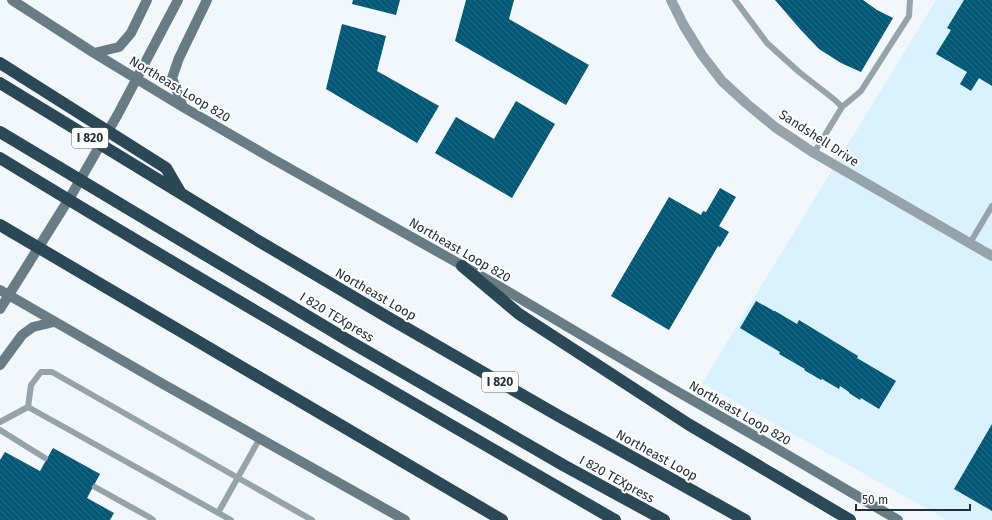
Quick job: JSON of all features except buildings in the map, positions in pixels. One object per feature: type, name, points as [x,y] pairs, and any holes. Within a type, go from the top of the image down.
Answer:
[{"type":"highway","points":[[0,63],[166,168],[180,193]]},
{"type":"highway","name":"Northeast Loop","points":[[0,83],[257,240],[389,318],[557,415],[745,520]]},
{"type":"highway","name":"I 820 TEXpress","points":[[0,132],[348,341],[563,465],[664,520]]},
{"type":"highway","points":[[0,159],[334,358],[615,520]]},
{"type":"highway","points":[[0,225],[502,520]]},
{"type":"highway","points":[[462,266],[519,314],[688,424],[850,520]]},
{"type":"main road","name":"Northeast Loop 820","points":[[12,0],[94,53],[183,107],[462,266],[898,520]]},
{"type":"main road","points":[[94,53],[119,47],[131,33],[148,0]]},
{"type":"main road","points":[[0,309],[72,194],[118,114],[178,0]]},
{"type":"main road","points":[[183,107],[172,78],[178,58],[207,0]]},
{"type":"main road","points":[[0,290],[163,384],[405,520]]},
{"type":"main road","points":[[0,366],[22,335],[33,327],[54,322]]},
{"type":"street","name":"Sandshell Drive","points":[[671,0],[684,26],[702,55],[722,81],[775,127],[814,153],[992,256]]},
{"type":"lane","points":[[735,0],[767,43],[799,72],[842,107]]},
{"type":"lane","points":[[814,153],[842,107],[861,91],[889,48],[908,16],[910,0]]},
{"type":"lane","points":[[970,243],[992,206]]},
{"type":"lane","points":[[28,407],[31,385],[41,372],[52,372],[312,520]]},
{"type":"lane","points":[[0,422],[28,407]]},
{"type":"lane","points":[[28,407],[231,520]]},
{"type":"lane","points":[[0,430],[45,458]]},
{"type":"lane","points":[[218,513],[260,438]]},
{"type":"lane","points":[[95,487],[149,516],[153,520]]},
{"type":"shaded area","points":[[936,0],[992,0],[992,520],[947,520],[702,383]]}]
